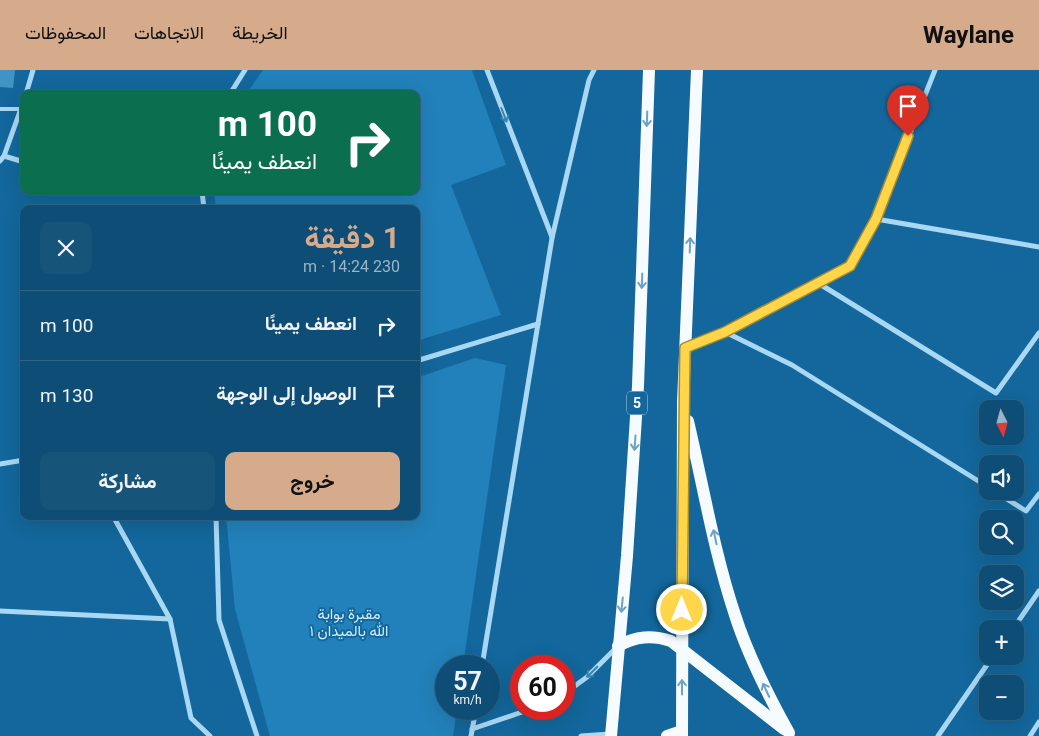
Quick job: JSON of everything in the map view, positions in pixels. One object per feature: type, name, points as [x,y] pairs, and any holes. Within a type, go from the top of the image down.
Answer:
[{"type":"main road","name":"5","points":[[614,735],[618,646],[627,556],[638,386],[649,70]]},
{"type":"main road","points":[[667,736],[682,733],[683,402],[697,70]]},
{"type":"main road","points":[[683,402],[722,573],[735,615],[753,664],[790,735]]},
{"type":"main road","points":[[618,646],[648,636],[672,641],[790,735]]},
{"type":"street","points":[[27,90],[32,70]]},
{"type":"street","points":[[232,90],[245,70]]},
{"type":"street","points":[[487,70],[552,238]]},
{"type":"street","points":[[484,655],[552,238],[589,80],[594,70]]},
{"type":"street","points":[[685,348],[725,332],[850,266],[876,219],[935,70]]},
{"type":"street","points":[[20,114],[2,159],[20,161]]},
{"type":"street","points":[[876,219],[1039,247]]},
{"type":"street","points":[[818,283],[996,393],[1039,334]]},
{"type":"street","points":[[420,360],[538,324]]},
{"type":"street","points":[[725,332],[792,365],[979,481]]},
{"type":"street","points":[[0,464],[20,461]]},
{"type":"street","points":[[1008,500],[1026,511],[1039,494]]},
{"type":"street","points":[[115,520],[170,619],[191,718],[210,736]]},
{"type":"street","points":[[216,520],[219,620],[257,736]]},
{"type":"street","points":[[1019,620],[1039,591]]},
{"type":"street","points":[[0,611],[170,619]]},
{"type":"street","points":[[575,686],[587,677],[618,646]]},
{"type":"street","points":[[938,736],[987,665]]},
{"type":"street","points":[[472,730],[510,716]]},
{"type":"street","points":[[471,736],[474,720]]},
{"type":"street","points":[[1030,736],[1039,722]]},
{"type":"street","points":[[581,736],[614,735]]},
{"type":"lane","points":[[0,109],[20,109]]},
{"type":"green space","points":[[263,70],[472,70],[506,165],[451,185],[501,315],[420,340],[420,205],[216,205],[214,195],[420,195],[420,90],[249,90]]},
{"type":"green space","name":"مقبرة بوابة الله بالميدان ١","points":[[475,358],[506,365],[465,655],[435,655],[435,720],[455,720],[453,736],[270,736],[235,609],[226,520],[420,520],[420,377]]},
{"type":"building","points":[[0,70],[15,70],[13,88],[0,87]]},
{"type":"route","points":[[682,610],[685,348],[725,332],[850,266],[876,219],[908,136]]}]
